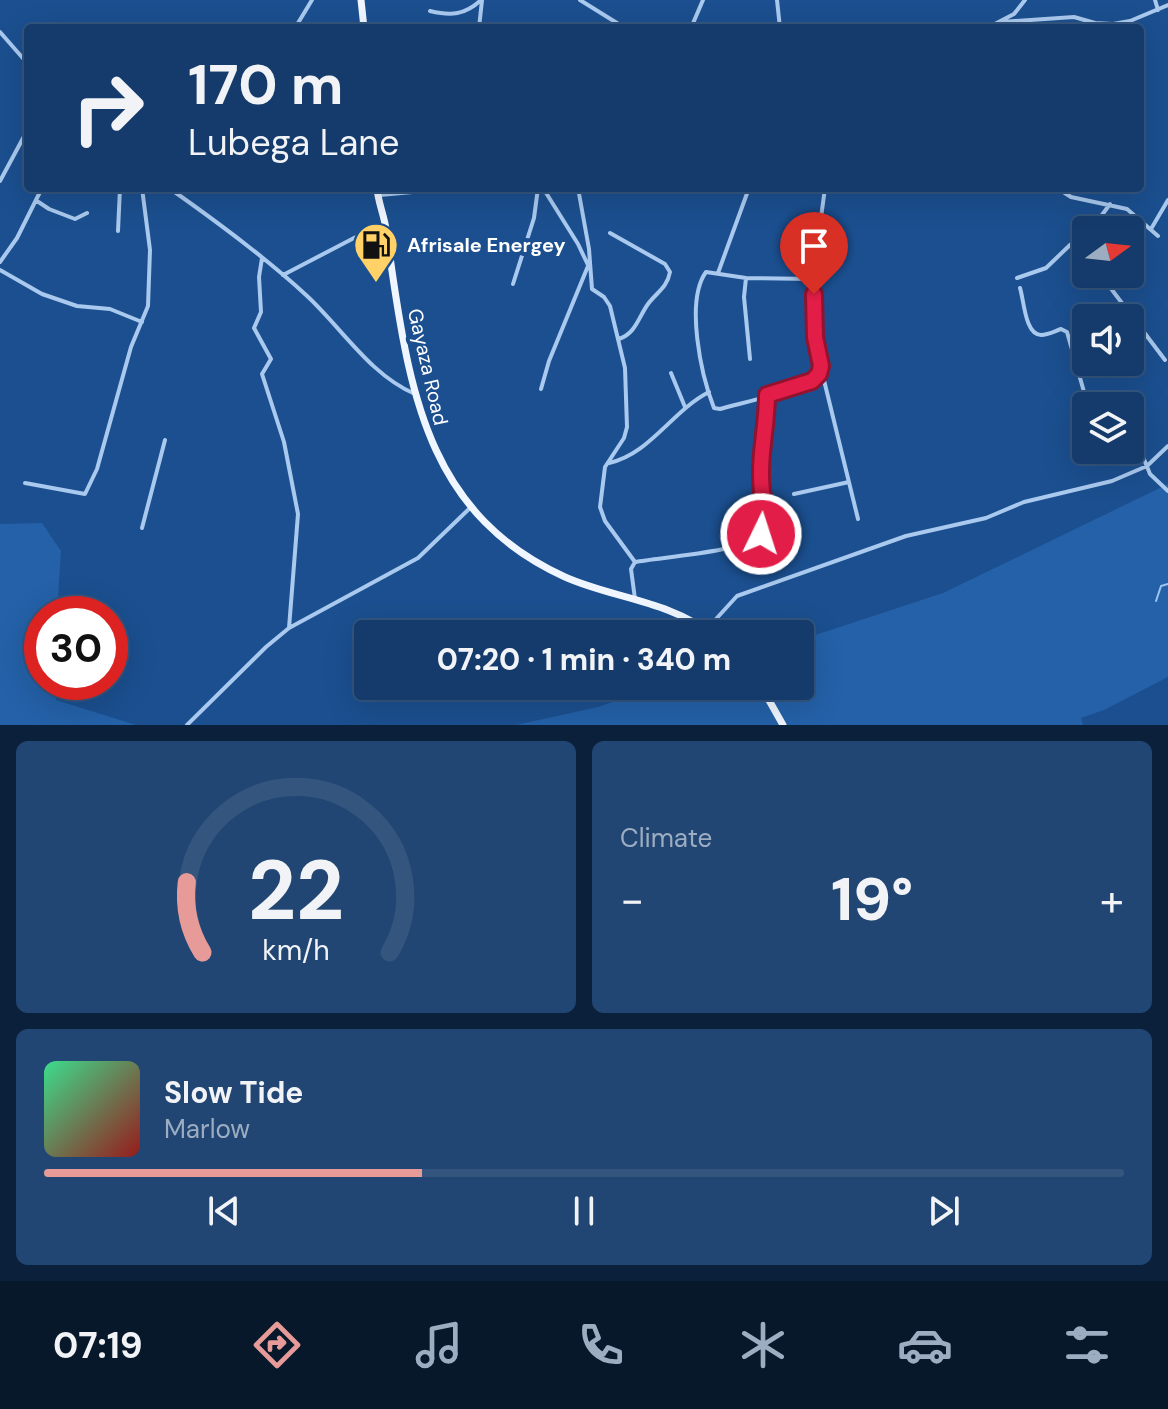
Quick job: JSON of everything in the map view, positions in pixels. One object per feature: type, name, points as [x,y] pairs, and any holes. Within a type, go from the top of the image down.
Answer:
[{"type":"main road","points":[[361,0],[364,24]]},
{"type":"main road","name":"Gayaza Road","points":[[377,192],[415,394],[430,441],[453,483],[471,507],[507,542],[540,564],[592,588],[667,611],[685,620]]},
{"type":"main road","points":[[769,700],[781,722]]},
{"type":"street","points":[[297,24],[312,0]]},
{"type":"street","points":[[430,11],[464,13],[482,0]]},
{"type":"street","points":[[479,24],[482,0]]},
{"type":"street","points":[[580,0],[619,24]]},
{"type":"street","points":[[693,24],[703,0]]},
{"type":"street","points":[[777,0],[780,24]]},
{"type":"street","points":[[996,24],[1014,14],[1025,0]]},
{"type":"street","points":[[1155,0],[1158,10]]},
{"type":"street","points":[[1001,22],[1074,17],[1113,24],[1130,21],[1168,5]]},
{"type":"street","points":[[0,32],[24,59]]},
{"type":"street","points":[[0,181],[24,136]]},
{"type":"street","points":[[0,262],[40,192]]},
{"type":"street","points":[[118,231],[120,192]]},
{"type":"street","points":[[25,483],[81,494],[88,492],[100,460],[131,347],[148,306],[150,261],[142,192]]},
{"type":"street","points":[[174,192],[306,295],[389,381],[415,394]]},
{"type":"street","points":[[513,284],[539,192]]},
{"type":"street","points":[[541,389],[549,361],[589,268],[578,244],[543,192]]},
{"type":"street","points":[[579,192],[592,289],[604,297],[610,306],[625,368],[627,427],[624,438],[607,463],[602,514],[635,562]]},
{"type":"street","points":[[718,273],[748,192]]},
{"type":"street","points":[[824,192],[813,266],[813,314],[821,366],[858,519]]},
{"type":"street","points":[[1063,192],[1071,197],[1127,209],[1158,236]]},
{"type":"street","points":[[1150,230],[1168,200]]},
{"type":"street","points":[[37,201],[75,219],[87,213]]},
{"type":"street","points":[[1101,216],[1110,204]]},
{"type":"street","points":[[283,275],[317,256],[386,227]]},
{"type":"street","points":[[610,233],[665,264],[670,272],[668,282],[647,305],[636,326],[629,335],[619,339]]},
{"type":"street","points":[[1017,278],[1046,268],[1072,245]]},
{"type":"street","points":[[262,258],[259,277],[262,307],[254,328],[271,359],[262,374],[284,442],[298,514],[289,628]]},
{"type":"street","points":[[0,270],[42,294],[77,306],[110,309],[142,322]]},
{"type":"street","points":[[814,279],[746,278],[706,272],[702,276],[694,316],[709,392],[717,409],[812,381],[819,374],[821,366]]},
{"type":"street","points":[[746,278],[744,299],[750,359]]},
{"type":"street","points":[[1020,288],[1030,328],[1035,333],[1039,335],[1061,329],[1067,332],[1084,392]]},
{"type":"street","points":[[1111,288],[1165,360]]},
{"type":"street","points":[[671,373],[685,407]]},
{"type":"street","points":[[607,463],[629,458],[638,452],[685,407],[709,392]]},
{"type":"street","points":[[635,562],[709,552],[753,541],[761,534],[766,517],[762,488],[767,395]]},
{"type":"street","points":[[142,528],[165,440]]},
{"type":"street","points":[[718,620],[737,596],[906,536],[986,518],[1024,502],[1112,481],[1147,466],[1168,446]]},
{"type":"street","points":[[1144,459],[1150,474],[1168,491]]},
{"type":"street","points":[[794,494],[849,482]]},
{"type":"street","points":[[187,725],[289,628],[418,558],[471,507]]},
{"type":"street","points":[[635,562],[631,569],[635,601]]},
{"type":"shaded area","points":[[1168,484],[1168,677],[1104,710],[1081,718],[1083,725],[516,725],[619,700],[814,700],[814,635],[943,593]]},
{"type":"shaded area","points":[[42,523],[61,551],[58,596],[24,596],[24,700],[56,700],[136,725],[0,725],[0,524]]},
{"type":"waterway","points":[[1156,601],[1161,586],[1168,584]]},
{"type":"place","name":"Afrisale Energey","points":[[376,284]]},
{"type":"route","points":[[761,534],[766,517],[762,488],[767,395],[812,381],[819,374],[821,366],[815,337],[814,294]]}]
